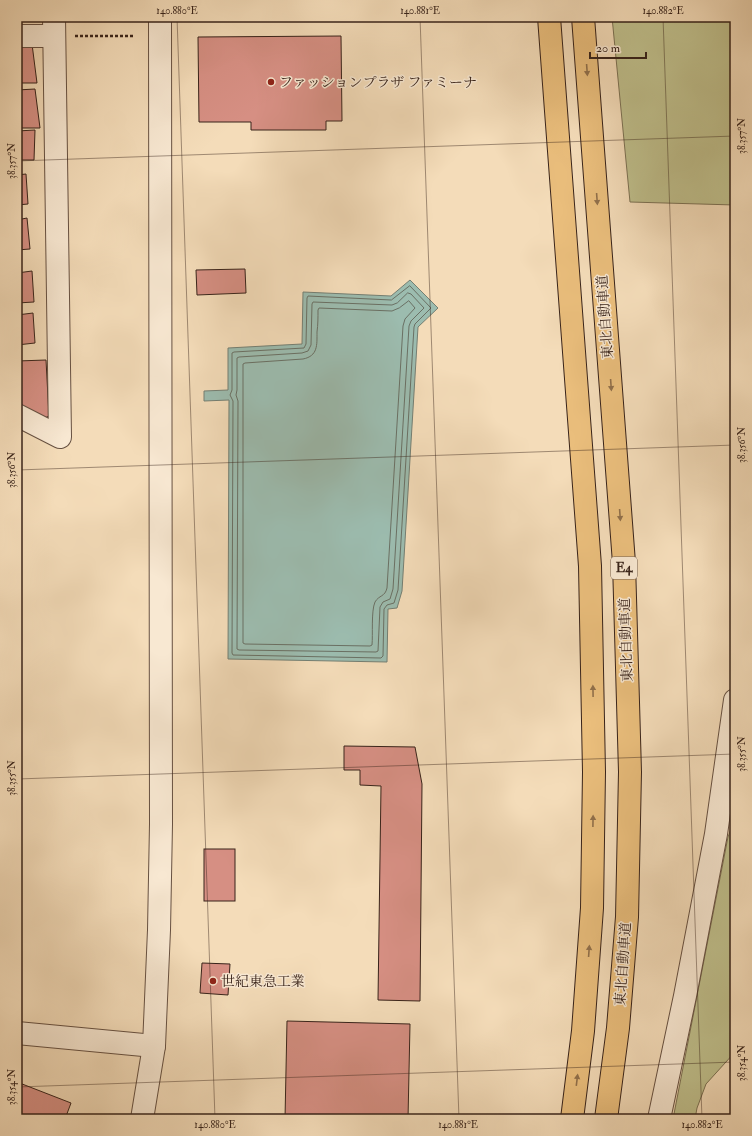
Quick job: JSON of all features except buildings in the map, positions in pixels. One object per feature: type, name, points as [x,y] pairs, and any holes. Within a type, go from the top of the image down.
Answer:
[{"type":"highway","name":"E4","points":[[549,17],[590,566],[594,772],[592,908],[583,1031],[572,1119]]},
{"type":"highway","name":"東北自動車道","points":[[583,17],[624,564],[630,772],[627,917],[618,1028],[606,1119]]},
{"type":"street","points":[[142,1119],[154,1046],[159,930],[161,824],[160,17]]},
{"type":"street","points":[[17,36],[60,30],[60,437],[17,415]]},
{"type":"street","points":[[659,1119],[686,996],[714,842],[735,700]]},
{"type":"street","points":[[17,1033],[154,1046]]},
{"type":"path","points":[[60,30],[135,36]]},
{"type":"green space","points":[[612,17],[735,17],[735,205],[630,202]]},
{"type":"green space","points":[[735,818],[735,1052],[706,1084],[697,1108],[695,1119],[673,1119],[728,837]]},
{"type":"water","points":[[410,280],[438,308],[418,327],[402,591],[397,608],[388,609],[387,662],[228,659],[229,400],[204,401],[204,391],[228,390],[228,348],[302,344],[303,292],[391,296]]},
{"type":"place","name":"ファッションプラザ ファミーナ","points":[[271,82]]},
{"type":"place","name":"世紀東急工業","points":[[213,981]]}]
